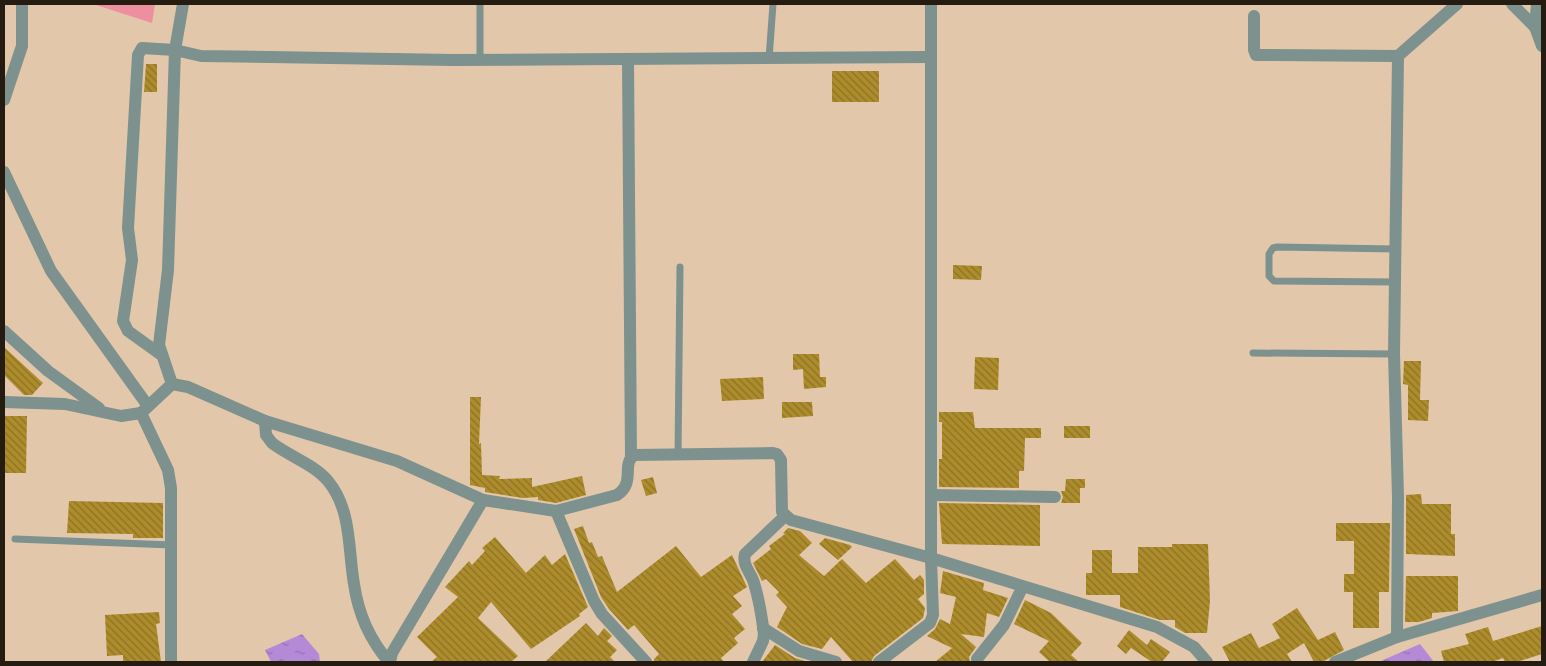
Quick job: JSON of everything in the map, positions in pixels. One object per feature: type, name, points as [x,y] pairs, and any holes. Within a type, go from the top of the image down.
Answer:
[{"type":"street","points":[[4,100],[22,46],[22,4]]},
{"type":"street","points":[[170,385],[160,354],[159,334],[170,244],[175,50],[183,4]]},
{"type":"street","points":[[879,662],[932,620],[931,4]]},
{"type":"street","points":[[1254,16],[1254,53],[1260,56],[1398,56],[1457,4]]},
{"type":"street","points":[[1512,4],[1535,27],[1542,46]]},
{"type":"street","points":[[1535,27],[1537,4]]},
{"type":"street","points":[[160,354],[128,331],[124,326],[123,316],[132,260],[128,228],[138,55],[142,48],[175,50],[201,56],[480,60],[931,57]]},
{"type":"street","points":[[1397,637],[1398,497],[1394,282],[1398,56]]},
{"type":"street","points":[[170,385],[188,388],[265,421],[397,461],[482,500],[556,511],[617,495],[624,490],[628,481],[631,458],[628,60]]},
{"type":"street","points":[[4,172],[52,271],[144,409],[168,470],[171,488],[172,545],[171,662]]},
{"type":"street","points":[[4,331],[48,371],[106,413]]},
{"type":"street","points":[[4,402],[65,404],[121,416],[144,409],[170,385]]},
{"type":"street","points":[[265,421],[266,435],[272,443],[328,481],[338,496],[349,536],[354,583],[361,611],[378,649],[390,662]]},
{"type":"street","points":[[631,458],[639,455],[777,454],[780,460],[781,503],[785,516],[792,520],[931,558],[1022,588],[1157,627],[1194,647],[1207,662]]},
{"type":"street","points":[[931,495],[1055,497]]},
{"type":"street","points":[[390,662],[392,653],[482,500]]},
{"type":"street","points":[[556,511],[594,602],[602,614],[646,662]]},
{"type":"street","points":[[753,662],[763,641],[763,628],[754,583],[743,559],[748,549],[785,516]]},
{"type":"street","points":[[977,659],[1004,625],[1022,588]]},
{"type":"street","points":[[1334,662],[1397,637],[1501,605],[1542,595]]},
{"type":"street","points":[[763,628],[798,651],[836,662]]},
{"type":"lane","points":[[480,4],[480,60]]},
{"type":"lane","points":[[769,59],[773,4]]},
{"type":"lane","points":[[1394,282],[1274,281],[1269,276],[1269,254],[1273,248],[1395,249]]},
{"type":"lane","points":[[678,455],[680,267]]},
{"type":"lane","points":[[1253,353],[1394,354]]},
{"type":"lane","points":[[15,538],[172,545]]},
{"type":"shaded area","points":[[93,4],[155,4],[152,23]]},
{"type":"water","points":[[302,634],[319,654],[320,662],[271,662],[265,650]]},
{"type":"water","points":[[1420,644],[1434,662],[1381,662],[1383,660]]},
{"type":"building","points":[[146,64],[157,64],[157,92],[144,92]]},
{"type":"building","points":[[832,71],[879,71],[879,102],[832,102]]},
{"type":"building","points":[[953,265],[982,266],[981,280],[953,279]]},
{"type":"building","points":[[4,347],[43,383],[32,395],[24,395],[4,375]]},
{"type":"building","points":[[793,354],[819,354],[820,377],[826,377],[826,387],[804,389],[803,369],[793,370]]},
{"type":"building","points":[[975,357],[999,358],[998,390],[974,389]]},
{"type":"building","points":[[1404,361],[1421,361],[1420,400],[1429,400],[1428,421],[1408,420],[1408,385],[1403,384]]},
{"type":"building","points":[[763,377],[764,399],[722,401],[720,379]]},
{"type":"building","points":[[470,397],[481,397],[479,444],[481,443],[482,475],[500,476],[499,479],[532,478],[532,487],[582,476],[586,495],[556,503],[538,500],[538,497],[523,498],[485,492],[485,488],[470,485]]},
{"type":"building","points":[[782,402],[812,402],[813,416],[782,418]]},
{"type":"building","points":[[939,412],[973,412],[975,428],[1041,428],[1041,438],[1025,438],[1024,471],[1019,471],[1019,488],[939,487],[939,459],[942,459],[942,422],[939,422]]},
{"type":"building","points":[[4,416],[27,416],[26,473],[4,473]]},
{"type":"building","points":[[1064,426],[1090,426],[1090,438],[1064,438]]},
{"type":"building","points":[[653,477],[657,493],[646,496],[641,480]]},
{"type":"building","points":[[1066,479],[1085,479],[1085,488],[1080,488],[1080,503],[1061,503],[1063,497],[1061,491],[1065,491]]},
{"type":"building","points":[[1421,494],[1422,504],[1451,504],[1451,534],[1455,534],[1455,556],[1406,554],[1406,495]]},
{"type":"building","points":[[69,501],[163,503],[163,538],[133,538],[133,534],[67,533]]},
{"type":"building","points":[[939,503],[1040,505],[1040,546],[942,544]]},
{"type":"building","points":[[1336,523],[1390,523],[1389,592],[1379,592],[1379,628],[1353,628],[1353,592],[1344,592],[1344,574],[1354,574],[1354,541],[1336,541]]},
{"type":"building","points":[[583,526],[589,543],[592,542],[598,557],[602,556],[617,592],[676,546],[701,577],[732,555],[747,587],[733,596],[742,606],[732,614],[745,629],[734,638],[738,643],[721,658],[724,662],[654,662],[654,659],[659,654],[634,625],[628,630],[601,597],[574,529]]},
{"type":"building","points":[[788,528],[800,531],[812,543],[799,555],[824,576],[842,559],[866,583],[895,559],[914,580],[920,575],[924,580],[924,594],[918,599],[925,608],[923,618],[874,656],[871,662],[853,662],[831,637],[822,649],[802,644],[777,627],[787,607],[776,595],[779,592],[766,579],[762,581],[753,563],[771,549],[769,546],[785,534],[783,533]]},
{"type":"building","points":[[495,537],[526,573],[545,555],[552,565],[565,554],[588,607],[579,614],[580,616],[531,649],[491,602],[478,618],[518,656],[511,662],[431,662],[437,657],[417,637],[458,597],[445,587],[469,561],[472,565],[485,551],[482,548]]},
{"type":"building","points":[[825,538],[852,547],[838,560],[819,544]]},
{"type":"building","points":[[1172,544],[1208,544],[1210,601],[1207,633],[1185,633],[1175,627],[1175,620],[1160,620],[1120,607],[1120,595],[1086,595],[1086,573],[1092,573],[1092,550],[1112,550],[1112,573],[1138,573],[1138,547],[1172,547]]},
{"type":"building","points":[[943,571],[984,583],[983,590],[1008,598],[999,617],[987,613],[984,637],[961,634],[976,647],[969,657],[970,662],[935,662],[952,648],[927,636],[935,629],[940,619],[950,624],[956,597],[940,593]]},
{"type":"building","points":[[1406,576],[1458,576],[1458,611],[1432,613],[1432,618],[1419,622],[1405,622]]},
{"type":"building","points":[[1025,600],[1051,613],[1082,643],[1071,655],[1079,662],[1050,662],[1039,652],[1049,641],[1014,624]]},
{"type":"building","points":[[1297,608],[1318,640],[1335,632],[1344,650],[1322,662],[1314,662],[1304,643],[1287,654],[1292,662],[1230,662],[1222,647],[1251,633],[1259,648],[1280,638],[1272,624]]},
{"type":"building","points":[[159,612],[160,623],[156,624],[161,662],[123,662],[123,655],[107,656],[105,615]]},
{"type":"building","points":[[586,623],[598,636],[604,628],[612,636],[607,641],[617,650],[610,657],[615,662],[545,662]]},
{"type":"building","points":[[1542,626],[1542,654],[1517,662],[1505,662],[1503,658],[1492,662],[1444,662],[1441,651],[1469,644],[1465,634],[1488,627],[1493,641]]},
{"type":"building","points":[[1129,630],[1147,645],[1151,639],[1170,652],[1162,662],[1152,662],[1131,648],[1126,654],[1117,646]]},
{"type":"building","points":[[775,645],[795,658],[808,662],[762,662]]}]
